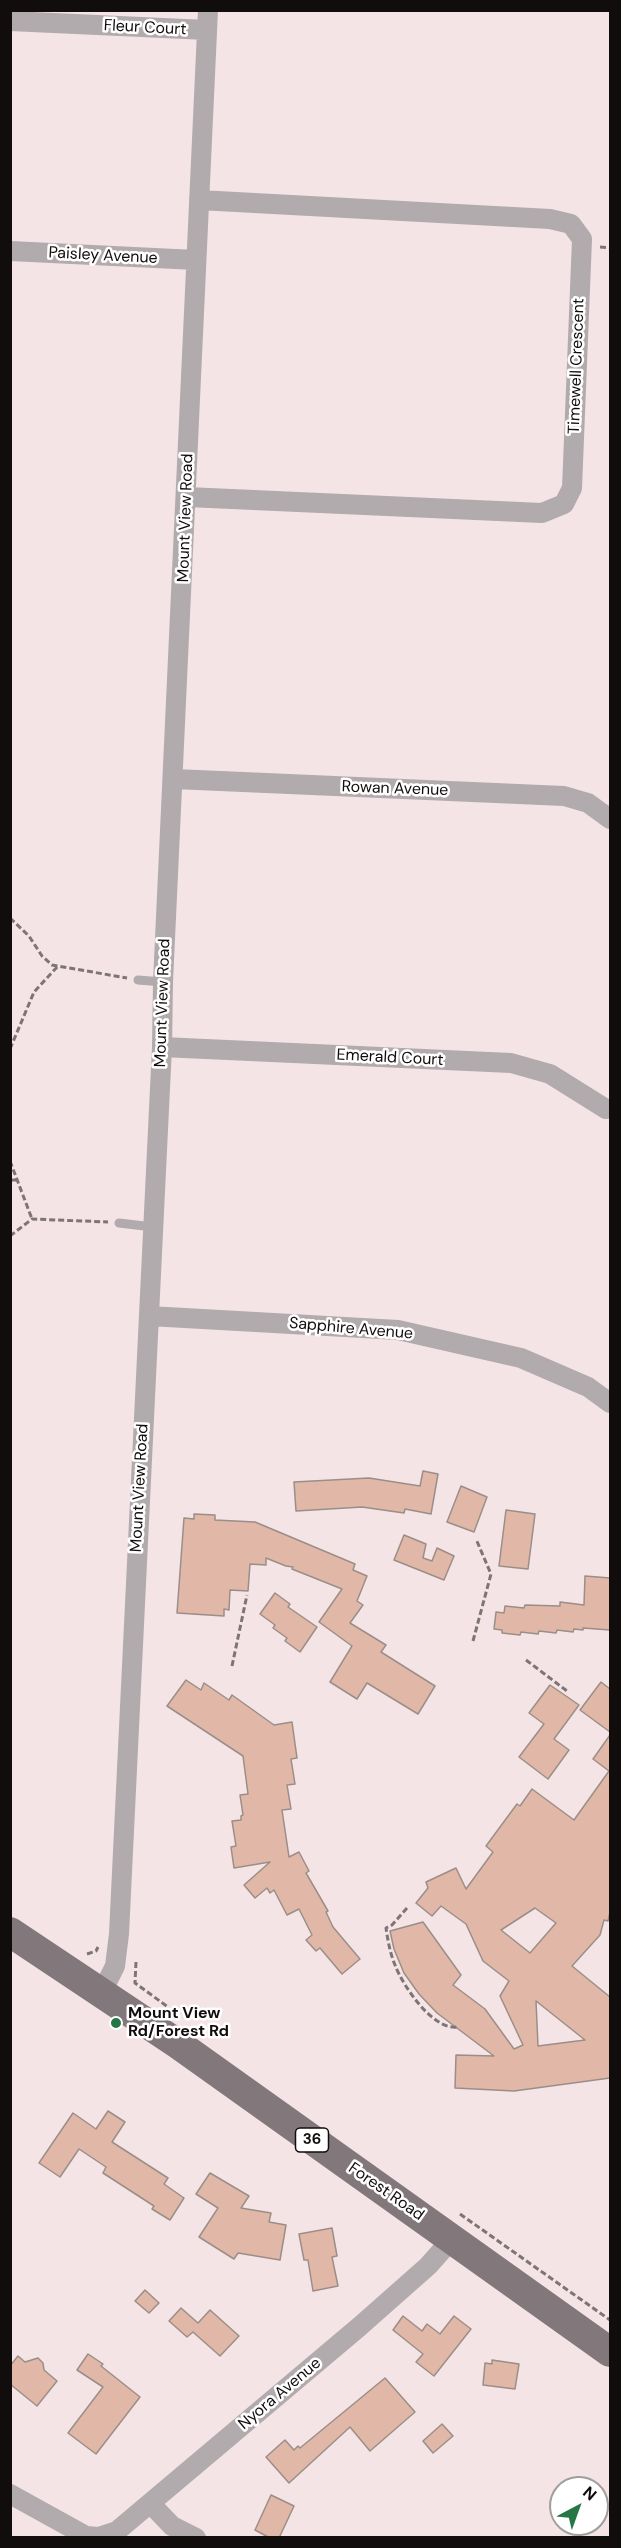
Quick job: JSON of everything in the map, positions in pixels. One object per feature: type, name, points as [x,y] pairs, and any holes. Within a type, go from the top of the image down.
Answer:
[{"type":"main road","name":"Forest Road","points":[[10,1932],[102,1992],[610,2352]]},
{"type":"street","name":"Mount View Road","points":[[102,1992],[115,1966],[119,1934],[162,1047],[163,982],[208,10]]},
{"type":"street","name":"Fleur Court","points":[[10,21],[207,30]]},
{"type":"street","name":"Timewell Crescent","points":[[187,497],[542,513],[564,504],[572,488],[573,465],[582,239],[571,224],[550,219],[199,200]]},
{"type":"street","name":"Paisley Avenue","points":[[10,251],[196,260]]},
{"type":"street","name":"Rowan Avenue","points":[[174,779],[564,796],[588,803],[610,819]]},
{"type":"street","name":"Emerald Court","points":[[162,1047],[511,1064],[550,1074],[606,1109]]},
{"type":"street","name":"Sapphire Avenue","points":[[149,1316],[398,1330],[521,1358],[588,1387],[610,1403]]},
{"type":"street","name":"Nyora Avenue","points":[[99,2537],[117,2530],[150,2504],[360,2327],[428,2266],[452,2239]]},
{"type":"street","points":[[10,2494],[79,2533],[99,2537]]},
{"type":"street","points":[[150,2504],[172,2526],[196,2538]]},
{"type":"lane","points":[[138,980],[163,982]]},
{"type":"lane","points":[[119,1223],[153,1227]]},
{"type":"path","points":[[10,918],[29,936],[42,956],[58,966],[138,980]]},
{"type":"path","points":[[10,1049],[34,992],[58,966]]},
{"type":"path","points":[[10,1161],[32,1219]]},
{"type":"path","points":[[10,1180],[17,1180]]},
{"type":"path","points":[[10,1236],[32,1219],[119,1223]]},
{"type":"path","points":[[474,1641],[491,1574],[476,1539]]},
{"type":"path","points":[[232,1666],[246,1595]]},
{"type":"path","points":[[526,1660],[567,1691]]},
{"type":"path","points":[[407,1908],[392,1925],[386,1928],[389,1949],[396,1968],[424,2009],[439,2023],[449,2028],[458,2027]]},
{"type":"building","points":[[423,1471],[438,1474],[431,1514],[405,1509],[404,1513],[362,1507],[296,1511],[294,1482],[369,1478],[420,1486]]},
{"type":"building","points":[[461,1486],[487,1497],[474,1532],[447,1522]]},
{"type":"building","points":[[506,1510],[535,1514],[528,1569],[499,1566]]},
{"type":"building","points":[[194,1514],[215,1515],[215,1520],[255,1522],[355,1564],[353,1570],[367,1576],[357,1601],[363,1605],[350,1623],[386,1645],[381,1652],[435,1686],[418,1714],[367,1683],[357,1699],[330,1682],[352,1646],[319,1622],[342,1589],[292,1569],[293,1567],[266,1558],[266,1565],[250,1564],[248,1591],[230,1590],[229,1610],[224,1609],[224,1616],[177,1613],[184,1518],[194,1519]]},
{"type":"building","points":[[404,1535],[426,1544],[423,1558],[432,1561],[437,1548],[454,1556],[444,1580],[394,1560]]},
{"type":"building","points":[[585,1576],[610,1578],[610,1630],[583,1628],[583,1630],[574,1629],[573,1632],[539,1631],[538,1634],[521,1632],[520,1635],[502,1633],[502,1630],[494,1629],[496,1612],[504,1613],[505,1606],[524,1608],[525,1605],[560,1606],[560,1602],[584,1605]]},
{"type":"building","points":[[275,1593],[290,1604],[288,1607],[317,1627],[300,1652],[285,1641],[287,1638],[273,1628],[275,1625],[260,1614]]},
{"type":"building","points":[[186,1680],[201,1690],[204,1683],[229,1700],[232,1695],[274,1725],[292,1722],[297,1758],[291,1759],[295,1784],[287,1785],[291,1809],[282,1810],[289,1857],[299,1852],[309,1871],[306,1873],[328,1911],[326,1912],[333,1927],[360,1959],[342,1974],[320,1948],[316,1951],[306,1940],[312,1935],[299,1909],[287,1915],[274,1890],[270,1893],[267,1888],[255,1898],[244,1885],[270,1862],[234,1868],[231,1847],[236,1846],[232,1821],[241,1820],[243,1815],[240,1795],[248,1794],[243,1756],[167,1706]]},
{"type":"building","points":[[601,1682],[610,1689],[610,1732],[580,1710]]},
{"type":"building","points":[[550,1685],[579,1705],[554,1739],[569,1750],[548,1779],[519,1757],[544,1724],[529,1713]]},
{"type":"building","points":[[610,1735],[610,1912],[608,1921],[604,1920],[600,1935],[572,1966],[610,1997],[610,2078],[514,2091],[455,2088],[456,2055],[494,2056],[437,2013],[419,1994],[404,1973],[394,1949],[390,1931],[423,1922],[461,1975],[453,1985],[485,2009],[514,2049],[523,2045],[500,1996],[509,1981],[483,1961],[466,1924],[441,1906],[432,1916],[416,1903],[428,1888],[426,1882],[456,1868],[466,1889],[493,1852],[486,1846],[517,1804],[520,1806],[532,1789],[574,1820],[609,1771],[593,1759]],"holes":[[[535,1908],[556,1923],[530,1953],[501,1930]],[[536,2001],[585,2040],[538,2046]]]},
{"type":"building","points":[[108,2111],[125,2122],[112,2142],[168,2178],[164,2184],[184,2198],[170,2220],[152,2209],[154,2206],[103,2173],[106,2167],[79,2149],[60,2177],[39,2163],[73,2113],[96,2129]]},
{"type":"building","points":[[210,2173],[249,2196],[241,2208],[271,2213],[269,2222],[286,2225],[280,2260],[238,2253],[234,2259],[199,2237],[218,2208],[196,2194]]},
{"type":"building","points":[[332,2228],[337,2256],[332,2257],[338,2286],[313,2291],[308,2260],[304,2260],[299,2234]]},
{"type":"building","points":[[145,2290],[159,2303],[149,2313],[135,2301]]},
{"type":"building","points":[[181,2308],[198,2323],[210,2310],[239,2336],[220,2356],[193,2332],[187,2337],[169,2321]]},
{"type":"building","points":[[403,2316],[422,2331],[427,2324],[440,2334],[454,2316],[471,2329],[434,2376],[416,2362],[423,2354],[393,2330]]},
{"type":"building","points":[[88,2354],[103,2364],[101,2366],[140,2397],[96,2454],[68,2433],[103,2387],[77,2370]]},
{"type":"building","points":[[18,2356],[25,2362],[38,2358],[43,2363],[44,2370],[57,2381],[37,2406],[10,2384],[10,2366]]},
{"type":"building","points":[[492,2360],[519,2364],[515,2389],[483,2385],[485,2363],[492,2364]]},
{"type":"building","points":[[385,2378],[415,2412],[370,2451],[350,2427],[289,2483],[266,2457],[285,2440],[294,2450],[298,2446],[300,2448]]},
{"type":"building","points":[[442,2424],[453,2436],[433,2453],[423,2441]]},
{"type":"building","points":[[271,2495],[294,2506],[279,2538],[270,2538],[255,2530]]},
{"type":"place","name":"Mount View Rd/Forest Rd","points":[[116,2023]]}]
